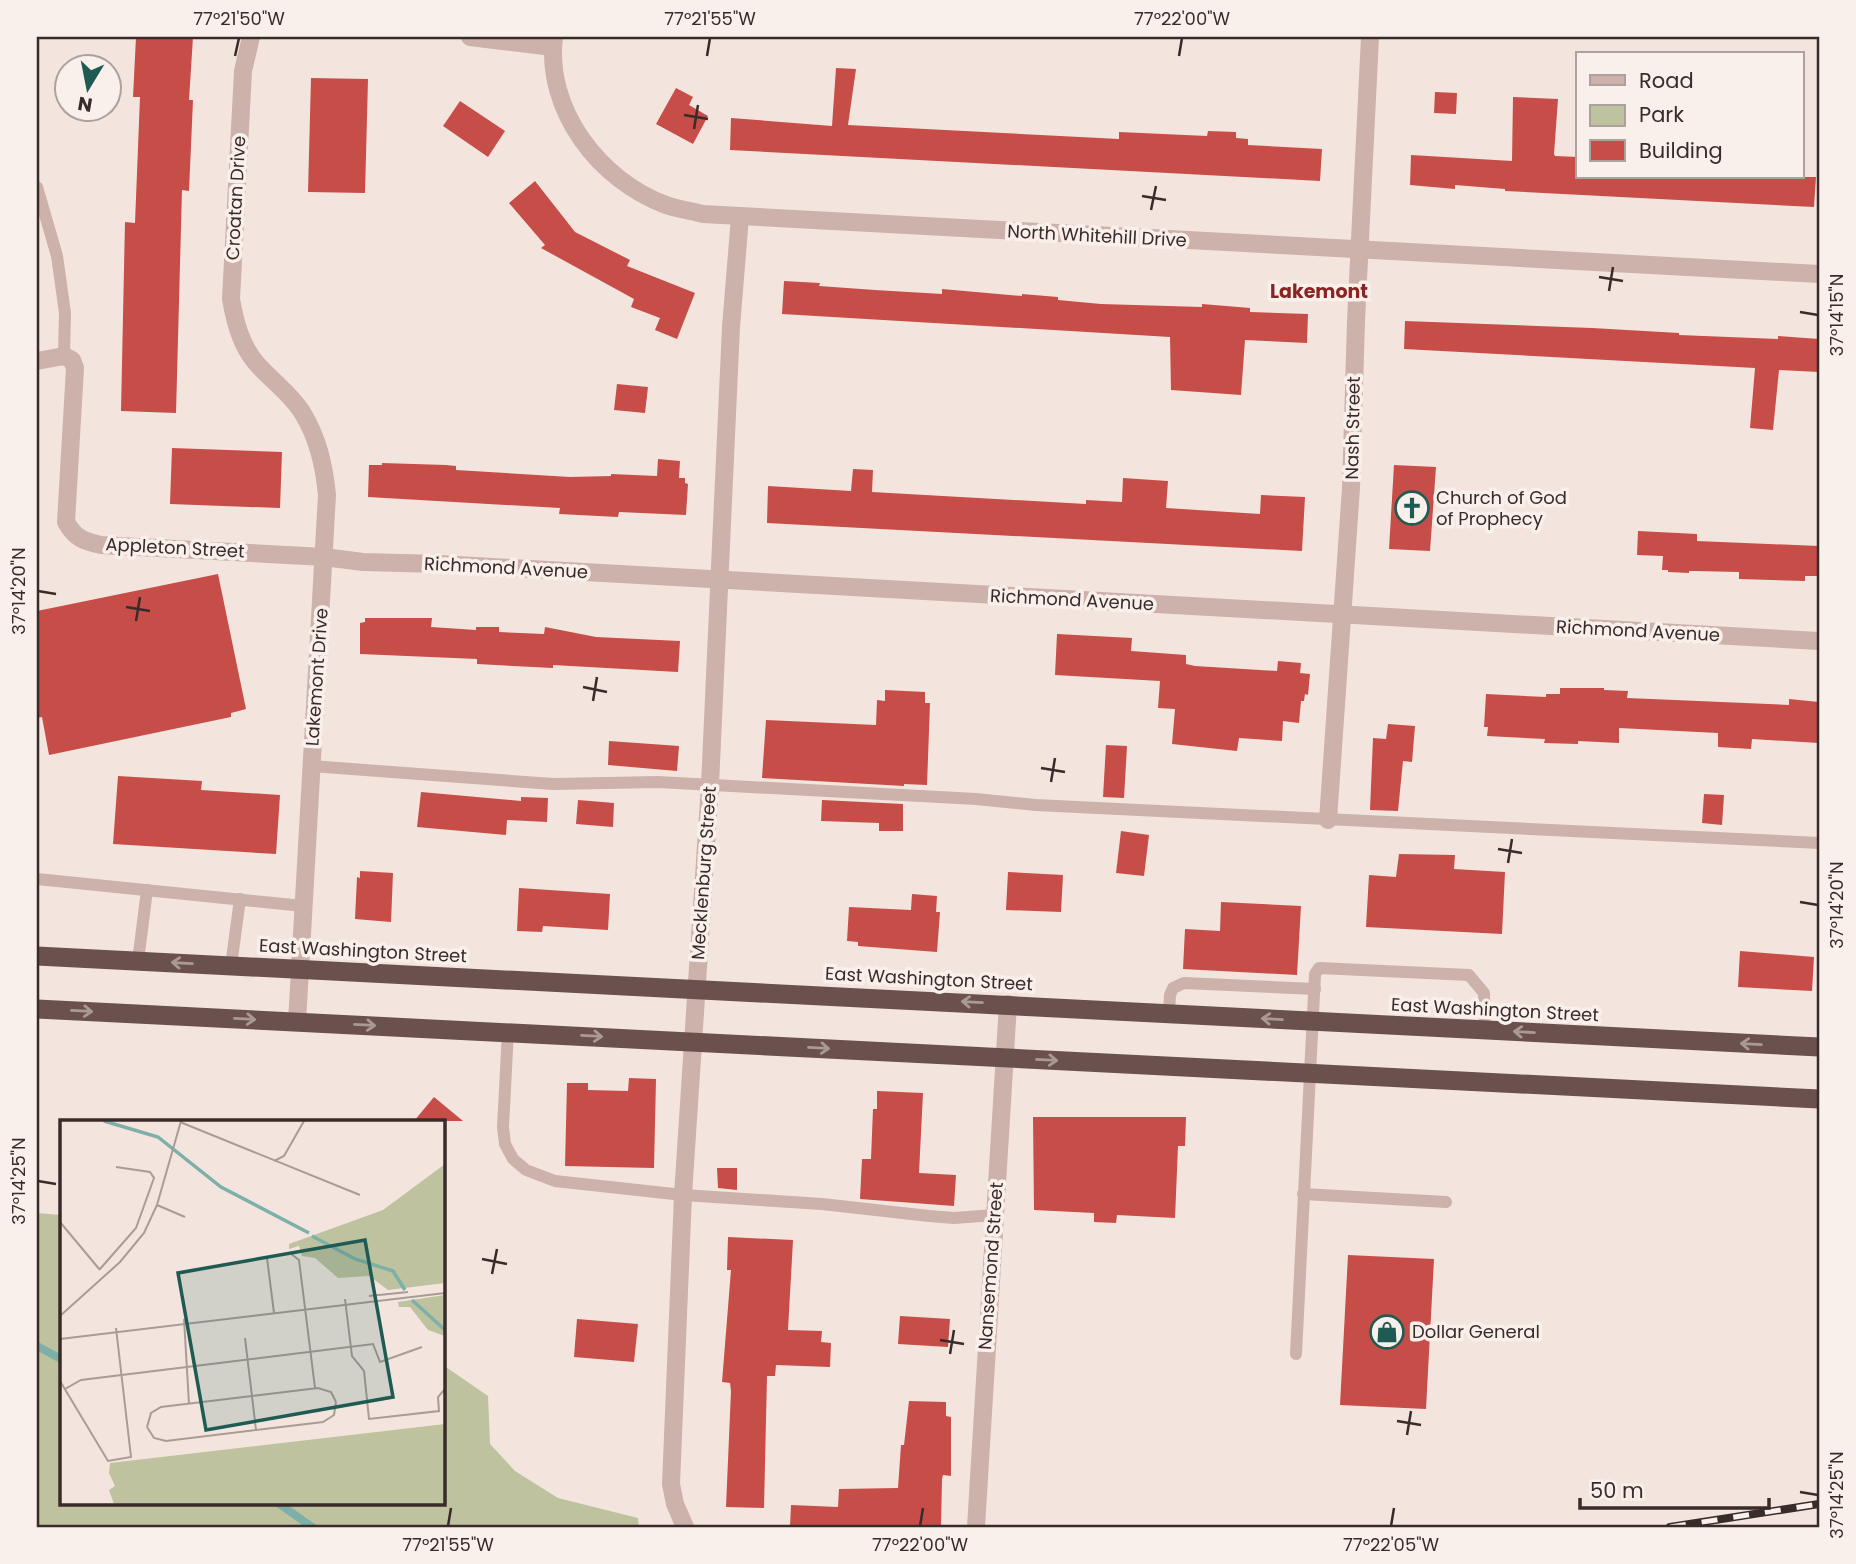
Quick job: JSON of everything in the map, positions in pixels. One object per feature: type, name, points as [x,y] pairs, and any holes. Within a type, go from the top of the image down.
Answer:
[{"type":"highway","name":"East Washington Street","points":[[37,956],[1819,1047]]},
{"type":"highway","points":[[37,1009],[1819,1099]]},
{"type":"street","name":"Croatan Drive","points":[[251,37],[243,71],[231,299],[235,324],[251,356]]},
{"type":"street","name":"North Whitehill Drive","points":[[470,37],[553,42],[555,79],[569,121],[589,149],[613,173],[642,193],[666,205],[703,214],[1819,274]]},
{"type":"street","name":"Nash Street","points":[[1328,820],[1352,488],[1359,250],[1370,37]]},
{"type":"street","name":"Mecklenburg Street","points":[[685,1527],[674,1504],[671,1484],[683,1195],[710,785],[731,327],[740,217]]},
{"type":"street","points":[[37,361],[64,356]]},
{"type":"street","name":"Appleton Street","points":[[64,356],[72,360],[75,368],[66,522],[74,536],[85,542],[101,544],[324,557]]},
{"type":"street","name":"Lakemont Drive","points":[[251,356],[282,386],[302,412],[314,435],[324,466],[327,495],[297,1022]]},
{"type":"street","name":"Richmond Avenue","points":[[324,557],[363,562],[1344,613],[1819,641]]},
{"type":"street","name":"Nansemond Street","points":[[976,1527],[1008,1004]]},
{"type":"lane","points":[[37,187],[57,256],[65,313],[64,356]]},
{"type":"lane","points":[[311,766],[553,784],[658,782],[976,799],[1036,805],[1819,843]]},
{"type":"lane","points":[[37,879],[303,906]]},
{"type":"lane","points":[[138,961],[147,890]]},
{"type":"lane","points":[[230,966],[240,899]]},
{"type":"lane","points":[[1296,1354],[1303,1194],[1315,1021],[1315,974],[1320,968],[1469,975],[1484,993],[1485,1030]]},
{"type":"lane","points":[[1169,1013],[1173,988],[1184,983],[1315,989]]},
{"type":"lane","points":[[508,1031],[503,1127],[505,1144],[513,1159],[526,1170],[555,1181],[683,1195],[822,1204],[954,1218],[995,1215]]},
{"type":"lane","points":[[1303,1194],[1446,1202]]},
{"type":"green space","points":[[37,1213],[60,1215],[60,1504],[444,1504],[444,1366],[488,1396],[490,1444],[515,1471],[558,1498],[638,1518],[639,1527],[37,1527]]},
{"type":"building","points":[[136,37],[193,37],[189,100],[193,100],[189,191],[182,190],[176,413],[121,411],[125,222],[135,223],[140,97],[133,97]]},
{"type":"building","points":[[836,68],[856,69],[848,125],[1119,139],[1119,132],[1207,136],[1208,131],[1236,132],[1236,138],[1248,139],[1248,145],[1322,149],[1320,181],[730,150],[731,118],[832,126]]},
{"type":"building","points":[[311,78],[368,79],[365,193],[308,192]]},
{"type":"building","points":[[676,88],[693,97],[689,105],[708,116],[693,144],[656,124]]},
{"type":"building","points":[[1435,92],[1457,93],[1456,114],[1434,113]]},
{"type":"building","points":[[1513,97],[1558,99],[1554,154],[1576,157],[1576,178],[1816,177],[1814,207],[1505,191],[1455,185],[1455,189],[1410,185],[1411,155],[1512,161]]},
{"type":"building","points":[[460,101],[505,131],[488,157],[443,126]]},
{"type":"building","points":[[535,181],[575,232],[630,260],[627,266],[695,293],[677,339],[655,330],[660,318],[631,307],[634,299],[541,248],[545,245],[509,203]]},
{"type":"building","points":[[784,281],[820,283],[819,286],[942,294],[942,289],[1022,294],[1101,304],[1202,307],[1202,304],[1250,308],[1250,312],[1308,314],[1307,343],[1245,340],[1241,395],[1171,390],[1170,337],[782,314]]},
{"type":"building","points":[[1405,321],[1819,339],[1819,372],[1779,370],[1773,430],[1750,428],[1755,368],[1404,349]]},
{"type":"building","points":[[617,384],[648,387],[645,413],[614,410]]},
{"type":"building","points":[[172,448],[282,452],[280,508],[170,504]]},
{"type":"building","points":[[658,459],[680,461],[679,478],[685,478],[685,483],[688,484],[686,515],[619,512],[618,517],[559,514],[560,508],[368,497],[369,465],[382,463],[446,465],[456,466],[456,470],[570,477],[611,474],[657,476]]},
{"type":"building","name":"Church of God of Prophecy","points":[[1394,465],[1436,467],[1430,551],[1389,549]]},
{"type":"building","points":[[853,469],[873,470],[872,492],[1086,504],[1086,500],[1122,502],[1123,478],[1168,481],[1166,508],[1260,514],[1261,495],[1305,497],[1302,551],[767,523],[768,486],[851,491]]},
{"type":"building","points":[[1638,531],[1697,534],[1697,541],[1819,546],[1819,576],[1805,576],[1805,581],[1739,579],[1739,572],[1668,572],[1662,570],[1663,556],[1637,555]]},
{"type":"building","points":[[218,574],[246,709],[231,713],[231,717],[49,755],[42,717],[37,718],[37,611]]},
{"type":"building","points":[[365,618],[432,618],[431,627],[476,630],[476,627],[499,627],[499,632],[544,634],[545,627],[596,637],[680,641],[678,672],[477,664],[477,659],[360,654],[360,623],[365,622]]},
{"type":"building","points":[[1057,634],[1132,638],[1131,651],[1186,655],[1186,664],[1195,666],[1277,671],[1278,661],[1301,663],[1300,673],[1310,674],[1308,695],[1305,694],[1304,701],[1301,701],[1299,723],[1283,721],[1282,741],[1239,738],[1237,751],[1172,744],[1175,709],[1158,708],[1160,681],[1055,675]]},
{"type":"building","points":[[1560,688],[1628,691],[1627,698],[1789,705],[1789,699],[1819,702],[1819,743],[1752,739],[1751,749],[1718,747],[1718,733],[1619,728],[1619,743],[1544,743],[1545,739],[1487,736],[1488,727],[1484,727],[1486,694],[1546,697],[1546,694],[1560,694]]},
{"type":"building","points":[[885,690],[925,692],[925,703],[930,703],[927,785],[762,778],[766,720],[876,725],[877,700],[885,701]]},
{"type":"building","points":[[1388,724],[1415,726],[1412,762],[1403,761],[1398,811],[1370,810],[1373,738],[1386,739]]},
{"type":"building","points":[[609,741],[679,746],[677,771],[608,765]]},
{"type":"building","points":[[1106,745],[1127,746],[1124,798],[1103,797]]},
{"type":"building","points":[[118,776],[202,781],[201,790],[280,795],[276,854],[113,844]]},
{"type":"building","points":[[421,792],[521,801],[521,797],[548,798],[547,822],[507,820],[506,835],[417,827]]},
{"type":"building","points":[[1704,794],[1724,795],[1722,825],[1702,823]]},
{"type":"building","points":[[578,800],[614,803],[613,827],[576,824]]},
{"type":"building","points":[[822,800],[903,804],[903,831],[879,831],[879,823],[821,821]]},
{"type":"building","points":[[1121,831],[1149,835],[1144,876],[1116,873]]},
{"type":"building","points":[[1399,854],[1455,855],[1454,869],[1505,872],[1502,934],[1366,927],[1369,875],[1396,877]]},
{"type":"building","points":[[360,871],[393,873],[391,922],[355,919],[357,877],[360,878]]},
{"type":"building","points":[[1008,872],[1063,875],[1061,912],[1006,910]]},
{"type":"building","points":[[519,888],[610,894],[608,930],[543,926],[542,932],[517,931]]},
{"type":"building","points":[[912,894],[937,896],[936,912],[940,912],[937,952],[858,946],[858,942],[847,941],[849,907],[911,910]]},
{"type":"building","points":[[1221,902],[1301,906],[1297,975],[1183,969],[1185,929],[1220,931]]},
{"type":"building","points":[[1740,951],[1814,957],[1812,991],[1738,987]]},
{"type":"building","points":[[629,1078],[656,1079],[654,1168],[565,1166],[567,1083],[588,1083],[588,1090],[628,1091]]},
{"type":"building","points":[[877,1091],[923,1093],[919,1173],[956,1175],[954,1206],[860,1199],[862,1159],[871,1159],[873,1109],[877,1109]]},
{"type":"building","points":[[434,1097],[463,1121],[444,1120],[415,1120]]},
{"type":"building","points":[[1033,1117],[1186,1117],[1185,1146],[1178,1146],[1175,1218],[1117,1215],[1116,1223],[1094,1222],[1094,1213],[1034,1210]]},
{"type":"building","points":[[717,1168],[737,1168],[737,1190],[718,1188]]},
{"type":"building","points":[[728,1237],[793,1240],[788,1330],[822,1331],[821,1342],[831,1343],[830,1367],[776,1365],[775,1376],[767,1376],[764,1508],[726,1507],[731,1391],[730,1383],[722,1382],[731,1270],[727,1270]]},
{"type":"building","name":"Dollar General","points":[[1348,1255],[1434,1259],[1426,1409],[1340,1405]]},
{"type":"building","points":[[900,1316],[950,1319],[948,1347],[898,1344]]},
{"type":"building","points":[[577,1319],[638,1324],[634,1362],[574,1357]]},
{"type":"building","points":[[909,1401],[946,1402],[946,1416],[951,1417],[951,1476],[943,1475],[942,1479],[941,1527],[790,1527],[791,1505],[838,1507],[839,1489],[898,1488],[901,1445],[904,1445]]},
{"type":"waterway","points":[[37,1346],[60,1358]]},
{"type":"waterway","points":[[279,1504],[312,1527]]},
{"type":"railway","points":[[1670,1527],[1819,1504]]},
{"type":"place","name":"Church of God of Prophecy","points":[[1412,508]]},
{"type":"place","name":"Dollar General","points":[[1387,1332]]},
{"type":"district","name":"Lakemont","points":[[1319,291]]}]
